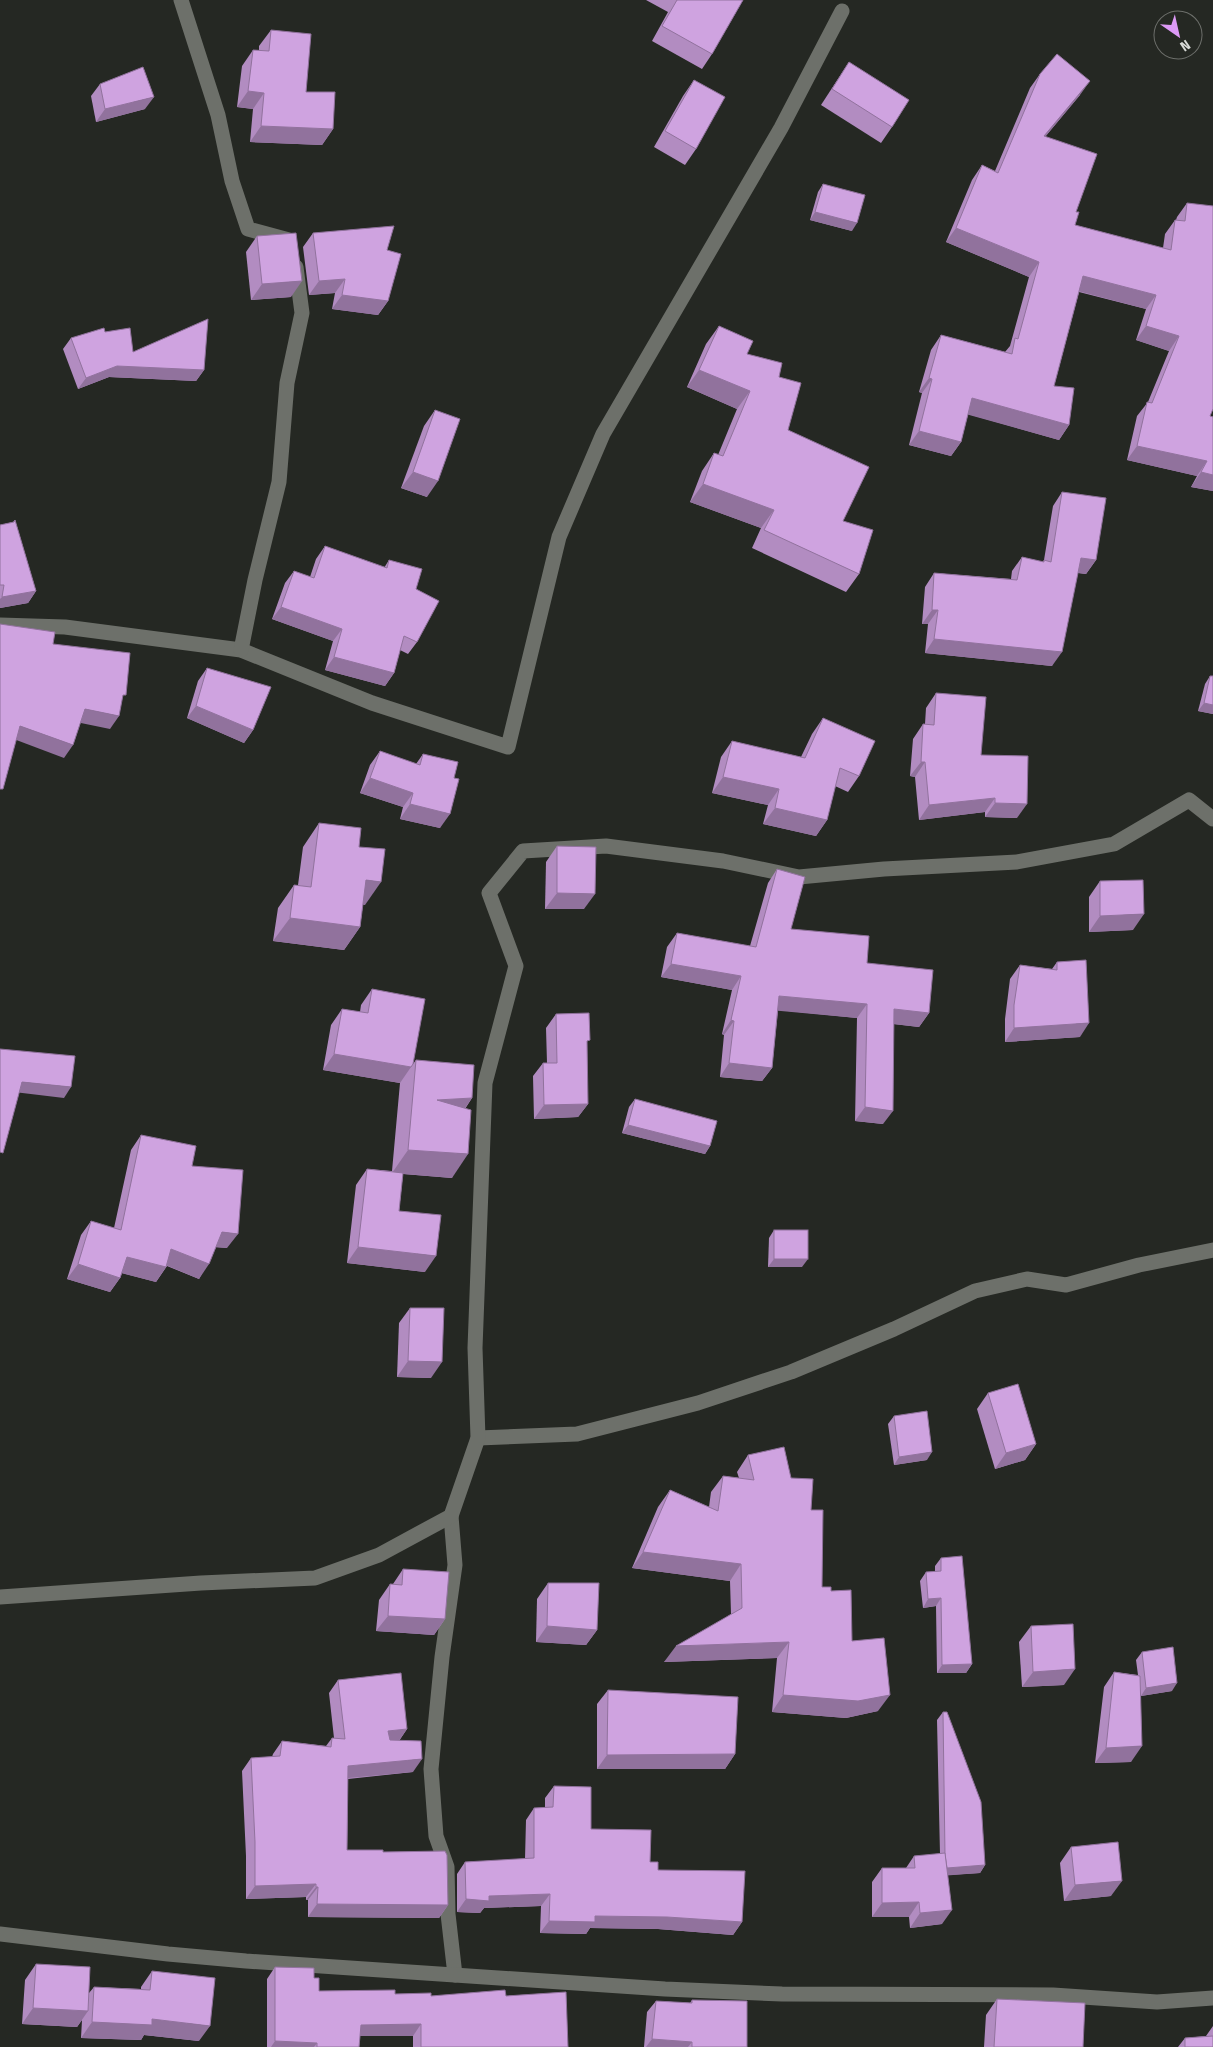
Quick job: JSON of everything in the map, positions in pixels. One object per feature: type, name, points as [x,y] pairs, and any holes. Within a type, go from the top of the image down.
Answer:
[{"type":"street","points":[[182,0],[218,115],[232,181],[248,229],[293,241],[302,313],[288,383],[279,482],[255,580],[241,650]]},
{"type":"street","points":[[0,626],[65,627],[241,650],[372,704],[508,747],[559,537],[603,434],[781,128],[842,12]]},
{"type":"street","points":[[455,1975],[448,1914],[447,1867],[436,1836],[431,1769],[442,1657],[455,1565],[451,1516],[478,1438],[475,1348],[485,1083],[516,966],[489,894],[523,851],[606,846],[723,861],[799,877],[884,869],[1017,862],[1114,844],[1189,800],[1213,819]]},
{"type":"street","points":[[478,1438],[577,1434],[689,1406],[790,1372],[894,1329],[975,1291],[1027,1279],[1066,1285],[1140,1265],[1213,1250]]},
{"type":"street","points":[[0,1597],[201,1583],[315,1578],[379,1555],[451,1516]]},
{"type":"street","points":[[0,1934],[168,1954],[455,1975],[782,1994],[1053,1995],[1158,2002],[1213,1998]]},
{"type":"building","points":[[677,0],[743,0],[712,54],[662,26]]},
{"type":"building","points":[[271,30],[311,34],[306,92],[335,92],[333,129],[261,126],[264,93],[248,91],[253,50],[269,51]]},
{"type":"building","points":[[1057,54],[1090,81],[1044,136],[1097,154],[1076,212],[1079,212],[1075,225],[1171,250],[1175,220],[1185,221],[1187,203],[1213,206],[1213,409],[1210,416],[1213,417],[1213,475],[1201,472],[1207,461],[1137,446],[1147,402],[1152,403],[1179,336],[1146,326],[1156,295],[1083,276],[1054,386],[1074,388],[1069,425],[972,398],[961,442],[919,431],[932,379],[929,378],[941,335],[1012,354],[1015,338],[1018,339],[1039,262],[956,228],[982,165],[998,173],[1040,74]]},
{"type":"building","points":[[849,62],[909,100],[892,127],[832,89]]},
{"type":"building","points":[[143,67],[154,97],[105,109],[100,84]]},
{"type":"building","points":[[694,80],[725,97],[696,149],[665,131]]},
{"type":"building","points":[[823,184],[865,195],[857,223],[815,212]]},
{"type":"building","points":[[394,226],[387,250],[401,254],[388,301],[342,295],[345,279],[319,281],[313,233]]},
{"type":"building","points":[[296,233],[302,281],[262,284],[257,236]]},
{"type":"building","points":[[208,319],[204,370],[117,366],[86,378],[71,338],[104,328],[105,332],[130,328],[133,352]]},
{"type":"building","points":[[719,326],[753,341],[747,354],[782,363],[779,377],[801,383],[788,430],[869,467],[843,521],[873,530],[859,574],[764,530],[774,510],[703,484],[714,453],[723,456],[750,391],[699,370]]},
{"type":"building","points":[[435,410],[460,419],[438,481],[413,472]]},
{"type":"building","points":[[1062,492],[1106,498],[1096,560],[1081,558],[1062,652],[934,639],[938,610],[932,610],[934,573],[1017,580],[1022,557],[1051,562]]},
{"type":"building","points":[[15,520],[36,591],[2,597],[4,585],[0,585],[0,525],[14,522]]},
{"type":"building","points":[[325,546],[387,568],[389,560],[422,569],[416,589],[439,601],[417,642],[404,636],[394,673],[334,657],[342,629],[281,607],[294,571],[314,578]]},
{"type":"building","points":[[0,624],[55,632],[53,644],[130,653],[126,695],[123,695],[119,716],[85,709],[73,745],[20,726],[3,789],[0,789]]},
{"type":"building","points":[[207,668],[271,687],[253,730],[196,706]]},
{"type":"building","points":[[1210,676],[1213,676],[1213,705],[1204,703]]},
{"type":"building","points":[[936,693],[986,697],[981,755],[1028,756],[1027,804],[995,803],[995,798],[929,805],[925,762],[921,762],[923,724],[934,725]]},
{"type":"building","points":[[823,718],[875,741],[859,776],[840,768],[827,820],[775,808],[779,789],[723,777],[732,741],[805,758]]},
{"type":"building","points":[[380,751],[420,765],[423,754],[458,762],[454,778],[459,779],[450,814],[410,804],[413,793],[370,778]]},
{"type":"building","points":[[319,823],[361,828],[359,847],[385,849],[381,882],[366,880],[360,927],[290,918],[294,885],[311,887]]},
{"type":"building","points":[[557,846],[596,847],[595,894],[557,893]]},
{"type":"building","points":[[777,869],[805,877],[791,929],[869,936],[867,963],[933,970],[929,1013],[894,1009],[893,1111],[865,1107],[867,1004],[779,996],[772,1068],[729,1063],[734,1021],[731,1020],[741,976],[671,964],[677,933],[756,947]]},
{"type":"building","points":[[1143,880],[1144,914],[1100,916],[1100,881]]},
{"type":"building","points":[[1086,960],[1089,1023],[1014,1028],[1014,1005],[1020,965],[1057,970],[1057,962]]},
{"type":"building","points":[[372,989],[425,999],[411,1067],[334,1054],[342,1009],[368,1013]]},
{"type":"building","points":[[589,1013],[590,1040],[587,1041],[588,1104],[544,1105],[543,1063],[557,1063],[556,1014]]},
{"type":"building","points":[[0,1049],[75,1056],[71,1087],[22,1082],[3,1153],[0,1152]]},
{"type":"building","points":[[416,1060],[474,1065],[472,1098],[437,1100],[471,1110],[468,1154],[408,1150]]},
{"type":"building","points":[[635,1099],[717,1121],[710,1146],[628,1125]]},
{"type":"building","points":[[141,1135],[196,1146],[192,1166],[243,1170],[238,1234],[222,1232],[209,1264],[171,1249],[166,1267],[127,1257],[120,1278],[78,1264],[91,1221],[121,1230]]},
{"type":"building","points":[[367,1169],[403,1173],[399,1211],[441,1215],[436,1256],[358,1247]]},
{"type":"building","points":[[774,1230],[808,1230],[808,1259],[774,1259]]},
{"type":"building","points":[[410,1308],[444,1308],[442,1362],[408,1361]]},
{"type":"building","points":[[1018,1384],[1036,1444],[1006,1453],[988,1393]]},
{"type":"building","points":[[927,1411],[932,1452],[899,1457],[894,1416]]},
{"type":"building","points":[[784,1447],[791,1478],[813,1479],[811,1510],[823,1510],[822,1587],[831,1587],[831,1591],[851,1590],[852,1641],[884,1638],[890,1695],[858,1701],[783,1695],[789,1642],[676,1646],[742,1608],[741,1564],[643,1552],[670,1490],[718,1511],[723,1476],[754,1480],[748,1455]]},
{"type":"building","points":[[962,1556],[972,1664],[942,1665],[941,1598],[928,1599],[926,1572],[941,1571],[941,1558]]},
{"type":"building","points":[[403,1569],[449,1572],[445,1619],[388,1616],[390,1584],[402,1585]]},
{"type":"building","points":[[548,1583],[599,1583],[597,1630],[547,1626]]},
{"type":"building","points":[[1073,1624],[1075,1669],[1033,1672],[1031,1626]]},
{"type":"building","points":[[1173,1647],[1177,1683],[1146,1688],[1142,1652]]},
{"type":"building","points":[[1114,1672],[1140,1676],[1142,1746],[1106,1748]]},
{"type":"building","points":[[401,1673],[407,1729],[388,1731],[390,1740],[421,1741],[422,1759],[348,1766],[347,1850],[383,1850],[383,1852],[445,1851],[447,1855],[448,1905],[317,1904],[318,1887],[316,1887],[316,1884],[255,1886],[251,1758],[280,1756],[282,1741],[331,1747],[332,1738],[345,1739],[338,1680]]},
{"type":"building","points":[[608,1690],[738,1697],[735,1754],[607,1755]]},
{"type":"building","points":[[943,1712],[947,1712],[981,1802],[985,1865],[947,1868],[945,1855]]},
{"type":"building","points":[[554,1786],[591,1787],[591,1829],[651,1830],[650,1862],[658,1862],[658,1870],[745,1871],[742,1922],[667,1917],[595,1916],[595,1922],[549,1921],[550,1894],[489,1896],[489,1901],[466,1899],[465,1862],[534,1858],[534,1808],[553,1807]]},
{"type":"building","points":[[1118,1842],[1122,1881],[1075,1885],[1071,1847]]},
{"type":"building","points":[[945,1853],[952,1910],[920,1913],[919,1902],[882,1903],[882,1868],[915,1868],[914,1856]]},
{"type":"building","points":[[36,1964],[90,1967],[88,2011],[33,2008]]},
{"type":"building","points":[[275,1967],[314,1968],[314,1978],[319,1978],[319,1991],[395,1990],[395,1994],[431,1993],[431,1996],[505,1990],[506,1996],[566,1992],[568,2047],[421,2047],[421,2024],[361,2025],[359,2047],[317,2047],[317,2043],[275,2041]]},
{"type":"building","points":[[152,1971],[215,1978],[210,2026],[152,2019],[152,2025],[92,2022],[94,1987],[150,1990]]},
{"type":"building","points":[[997,1999],[1085,2003],[1083,2047],[994,2047]]},
{"type":"building","points":[[692,2000],[747,2001],[747,2047],[692,2047],[692,2042],[652,2039],[656,2001],[692,2003]]},
{"type":"building","points":[[1213,2036],[1213,2047],[1185,2047],[1185,2038]]}]
